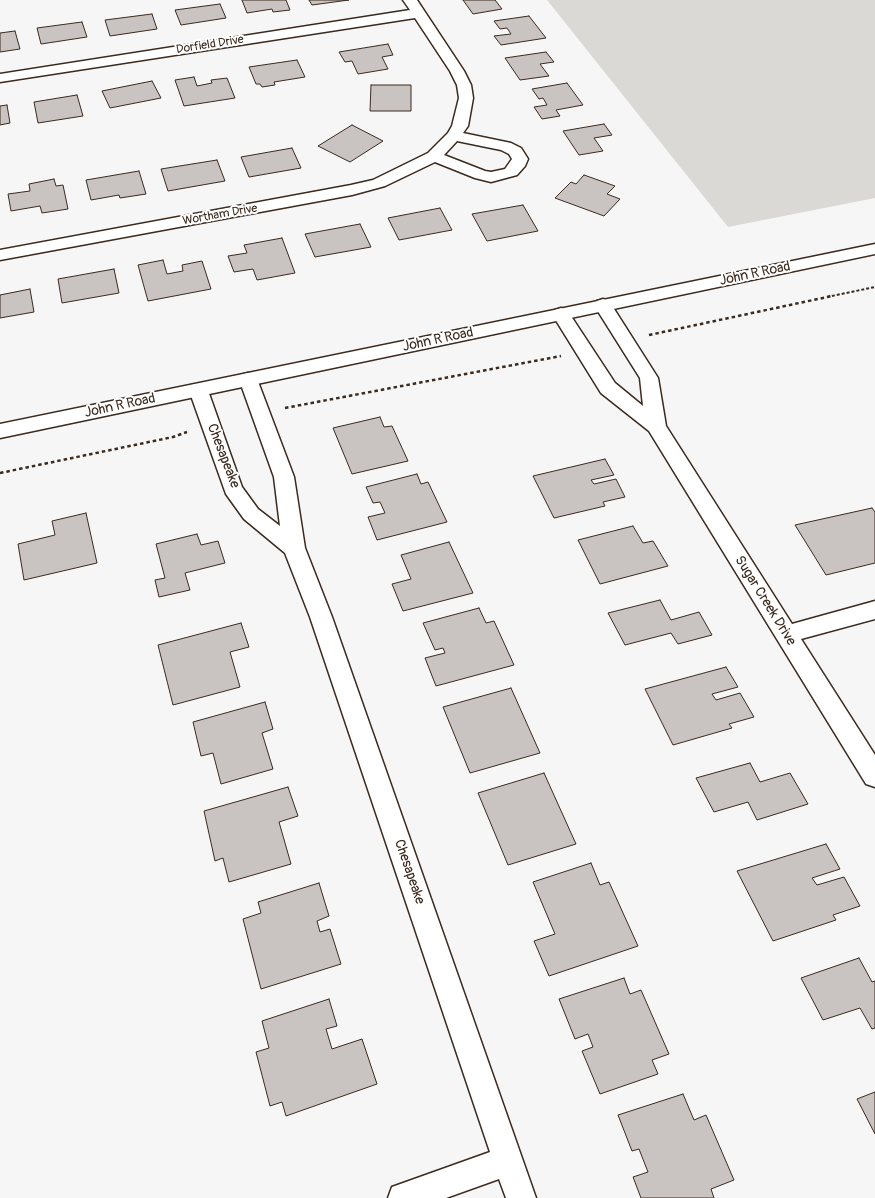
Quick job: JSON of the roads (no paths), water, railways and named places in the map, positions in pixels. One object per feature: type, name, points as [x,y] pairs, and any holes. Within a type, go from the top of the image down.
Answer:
[{"type":"street","name":"Wortham Drive","points":[[0,255],[352,190],[396,176],[434,156],[454,136],[460,126],[466,98],[464,85],[457,71],[410,0]]},
{"type":"street","name":"Dorfield Drive","points":[[0,78],[419,13]]},
{"type":"street","points":[[434,156],[481,175],[491,177],[511,172],[517,166],[520,159],[515,152],[506,146],[454,136]]},
{"type":"street","name":"John R Road","points":[[0,431],[875,248]]},
{"type":"street","name":"Sugar Creek Drive","points":[[603,305],[649,378],[656,426]]},
{"type":"street","name":"Sugar Creek Drive","points":[[561,314],[608,388],[656,426],[875,776]]},
{"type":"street","name":"Chesapeake","points":[[248,379],[284,477],[294,548],[321,618],[521,1198]]},
{"type":"street","name":"Chesapeake","points":[[199,390],[233,489],[251,514],[294,548]]},
{"type":"street","points":[[786,634],[875,610]]},
{"type":"street","points":[[403,1198],[508,1161]]}]
